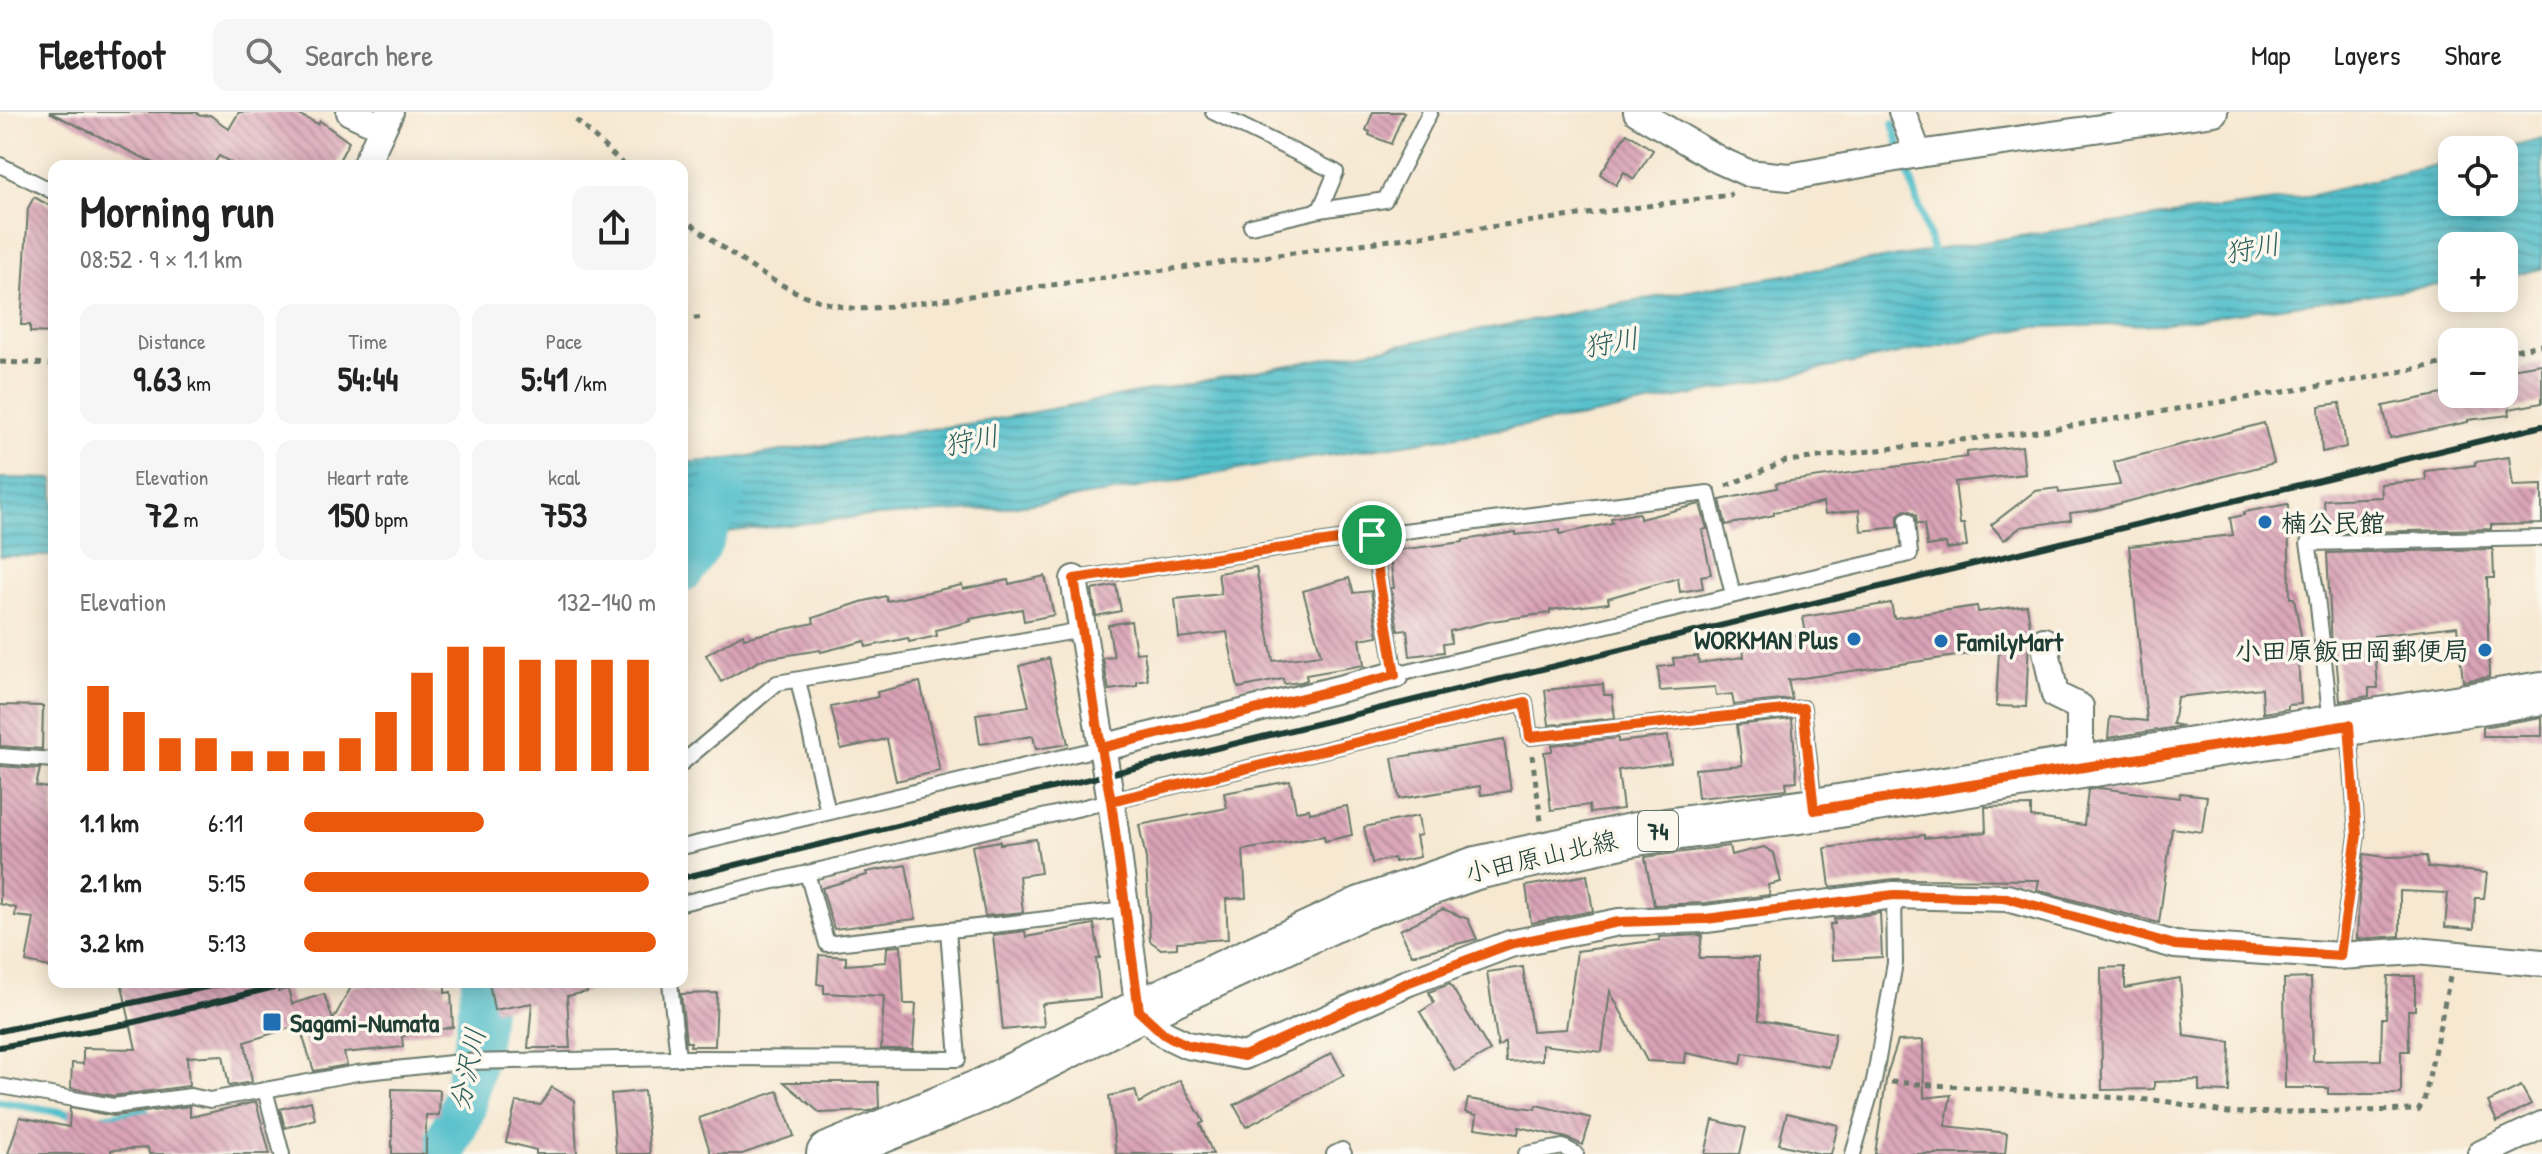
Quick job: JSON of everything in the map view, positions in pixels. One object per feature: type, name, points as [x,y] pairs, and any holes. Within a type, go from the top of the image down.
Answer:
[{"type":"main road","name":"小田原山北線","points":[[828,1154],[982,1090],[1139,1011],[1361,908],[1476,868],[1636,834],[1814,810],[2542,693]]},
{"type":"street","points":[[350,112],[386,120],[368,160]]},
{"type":"street","points":[[1637,112],[1719,160],[1748,173],[1789,177],[1918,154],[2214,112]]},
{"type":"street","points":[[1902,112],[1918,154]]},
{"type":"street","points":[[1074,579],[1111,801],[1139,1011],[1164,1034],[1187,1045],[1244,1056],[1409,982],[1510,944],[1619,922],[1706,919],[1894,895],[2007,898],[2175,945],[2340,956],[2416,951],[2542,963]]},
{"type":"street","points":[[2044,641],[2055,695],[2080,707],[2080,767]]},
{"type":"street","points":[[1101,748],[1395,675]]},
{"type":"street","points":[[2481,1154],[2542,1125]]},
{"type":"lane","points":[[1213,112],[1336,172],[1320,210]]},
{"type":"lane","points":[[1251,226],[1320,210],[1385,200],[1430,112]]},
{"type":"lane","points":[[0,165],[48,189]]},
{"type":"lane","points":[[1074,579],[1372,535],[1708,493],[1733,594]]},
{"type":"lane","points":[[1372,535],[1395,675],[1910,554],[1907,520]]},
{"type":"lane","points":[[2340,956],[2357,835],[2308,543],[2542,538]]},
{"type":"lane","points":[[688,758],[777,683],[1082,630]]},
{"type":"lane","points":[[798,680],[828,812]]},
{"type":"lane","points":[[688,902],[1525,702],[1530,737],[1803,708],[1814,810]]},
{"type":"lane","points":[[688,846],[1101,748]]},
{"type":"lane","points":[[0,756],[48,760]]},
{"type":"lane","points":[[807,873],[827,944],[1125,910]]},
{"type":"lane","points":[[1853,1154],[1874,1081],[1895,963],[1894,895]]},
{"type":"lane","points":[[0,1086],[113,1106],[191,1096],[210,1100],[357,1073],[461,1062],[678,1058],[958,1059],[948,930]]},
{"type":"lane","points":[[671,988],[678,1058]]},
{"type":"lane","points":[[265,1090],[282,1154]]},
{"type":"lane","points":[[1526,1154],[1563,1147],[1576,1154]]},
{"type":"lane","points":[[1334,1154],[1342,1150],[1344,1154]]},
{"type":"path","points":[[576,120],[619,160]]},
{"type":"path","points":[[688,221],[775,282],[815,299],[853,308],[894,306],[1730,195],[1748,173]]},
{"type":"path","points":[[688,319],[703,317]]},
{"type":"path","points":[[2518,349],[2542,345]]},
{"type":"path","points":[[0,362],[48,364]]},
{"type":"path","points":[[1708,493],[1786,461],[2046,430],[2438,365]]},
{"type":"path","points":[[1530,737],[1545,853]]},
{"type":"path","points":[[1874,1081],[2164,1101],[2228,1113],[2418,1110],[2424,1101],[2454,956]]},
{"type":"water","name":"狩川","points":[[2542,138],[2542,269],[2518,273],[2518,232],[2438,232],[2438,285],[2158,324],[2032,327],[1583,417],[1271,464],[1108,493],[994,509],[859,517],[688,536],[688,462],[986,421],[1717,286],[2039,233],[2305,197],[2438,164],[2438,216],[2518,216],[2518,144]]},
{"type":"water","points":[[0,478],[48,479],[48,556],[0,556]]},
{"type":"building","points":[[49,112],[196,112],[200,116],[210,115],[229,129],[239,112],[293,112],[318,124],[320,121],[349,142],[339,160],[226,160],[219,156],[216,160],[148,160]]},
{"type":"building","points":[[1373,112],[1404,112],[1391,144],[1369,135],[1370,132],[1366,130]]},
{"type":"building","points":[[1627,133],[1653,150],[1634,179],[1624,172],[1616,185],[1600,174]]},
{"type":"building","points":[[34,197],[48,205],[48,333],[30,332],[30,325],[21,325],[28,208]]},
{"type":"building","points":[[2542,364],[2542,403],[2518,407],[2518,368]]},
{"type":"building","points":[[2438,395],[2438,408],[2514,408],[2509,409],[2510,415],[2468,420],[2390,438],[2383,406]]},
{"type":"building","points":[[2340,403],[2346,447],[2322,452],[2319,406]]},
{"type":"building","points":[[2264,423],[2274,463],[2096,510],[2070,513],[2071,520],[2021,527],[2004,540],[1991,525],[2035,491],[2058,488],[2059,493],[2120,485],[2114,462]]},
{"type":"building","points":[[2022,446],[2025,474],[1955,482],[1960,524],[1964,524],[1967,546],[1947,549],[1946,543],[1927,546],[1924,524],[1917,524],[1916,515],[1905,510],[1898,515],[1898,527],[1861,531],[1859,510],[1825,514],[1823,503],[1726,525],[1720,500],[1777,488],[1776,483],[1967,457],[1967,452]]},
{"type":"building","points":[[2509,457],[2513,486],[2542,485],[2542,524],[2491,525],[2491,529],[2326,533],[2324,500],[2382,497],[2381,484],[2426,480],[2425,471]]},
{"type":"building","points":[[1700,504],[1707,529],[1702,530],[1711,574],[1701,576],[1703,588],[1680,592],[1678,578],[1608,598],[1609,603],[1550,610],[1550,613],[1492,621],[1450,631],[1451,643],[1443,644],[1444,652],[1410,656],[1407,630],[1398,631],[1389,551],[1516,532],[1516,535],[1560,530],[1560,534],[1612,523],[1611,518],[1639,513],[1640,519]]},
{"type":"building","points":[[2288,504],[2290,598],[2294,598],[2305,658],[2298,659],[2301,704],[2263,713],[2262,688],[2177,697],[2173,724],[2183,726],[2108,738],[2110,717],[2147,721],[2129,546],[2233,535],[2230,518],[2244,515],[2244,512]]},
{"type":"building","points":[[2493,549],[2494,578],[2487,578],[2489,677],[2463,681],[2457,626],[2374,636],[2378,688],[2369,688],[2369,696],[2340,701],[2336,654],[2333,654],[2332,646],[2327,553]]},
{"type":"building","points":[[1256,567],[1273,661],[1321,655],[1303,591],[1349,578],[1354,593],[1371,591],[1378,636],[1360,639],[1364,665],[1306,675],[1307,680],[1301,682],[1284,684],[1283,679],[1238,688],[1227,632],[1179,638],[1175,599],[1221,594],[1218,573]]},
{"type":"building","points":[[1045,576],[1054,615],[1024,621],[1022,609],[970,619],[936,630],[937,636],[909,642],[908,638],[866,647],[865,641],[821,652],[763,659],[721,682],[706,655],[743,634],[744,638],[814,623],[813,618],[886,596],[887,601],[962,585],[963,589]]},
{"type":"building","points":[[1116,585],[1121,611],[1096,616],[1092,590]]},
{"type":"building","points":[[1891,603],[1894,618],[1977,606],[1978,612],[2027,605],[2031,633],[2026,707],[1996,706],[1999,650],[1788,680],[1792,699],[1734,705],[1732,694],[1716,696],[1715,687],[1660,691],[1658,667],[1674,665],[1673,658],[1698,656],[1699,663],[1744,657],[1743,643],[1806,634],[1803,617]]},
{"type":"building","points":[[1131,621],[1136,653],[1144,652],[1148,680],[1137,682],[1137,686],[1109,690],[1103,658],[1114,657],[1108,625]]},
{"type":"building","points":[[1049,658],[1068,744],[1036,749],[1033,736],[980,744],[976,714],[1029,706],[1019,666]]},
{"type":"building","points":[[920,682],[940,771],[896,781],[887,739],[841,749],[831,707],[878,697],[877,692]]},
{"type":"building","points":[[1603,684],[1604,695],[1612,695],[1615,718],[1549,725],[1545,690]]},
{"type":"building","points":[[0,705],[43,706],[42,749],[0,746]]},
{"type":"building","points":[[2542,717],[2542,736],[2483,736],[2483,727]]},
{"type":"building","points":[[1792,719],[1797,781],[1786,782],[1787,789],[1698,798],[1695,769],[1742,765],[1737,725]]},
{"type":"building","points":[[1668,736],[1671,763],[1618,770],[1623,809],[1590,813],[1589,805],[1551,810],[1544,752],[1552,751],[1552,745]]},
{"type":"building","points":[[1504,740],[1511,791],[1481,795],[1480,786],[1399,799],[1392,758]]},
{"type":"building","points":[[0,766],[40,769],[36,786],[48,788],[48,967],[26,962],[34,918],[15,916],[16,908],[0,904]]},
{"type":"building","points":[[1290,781],[1296,811],[1309,809],[1310,813],[1347,806],[1352,835],[1325,841],[1324,836],[1243,850],[1246,898],[1226,899],[1228,939],[1177,942],[1177,948],[1161,949],[1150,941],[1146,859],[1139,825],[1227,808],[1224,793]]},
{"type":"building","points":[[2099,788],[2179,798],[2180,793],[2207,796],[2202,832],[2172,828],[2159,923],[2037,890],[2039,880],[1894,879],[1830,887],[1825,848],[1924,835],[1924,838],[1986,832],[1985,807],[2031,806],[2031,817],[2084,825],[2088,790]]},
{"type":"building","points":[[1418,816],[1421,835],[1416,836],[1420,857],[1372,863],[1364,827]]},
{"type":"building","points":[[1036,839],[1041,873],[1019,876],[1023,912],[985,916],[972,846]]},
{"type":"building","points":[[1729,846],[1731,855],[1764,847],[1774,853],[1781,882],[1768,885],[1770,895],[1654,905],[1645,857]]},
{"type":"building","points":[[2364,854],[2426,856],[2428,867],[2487,873],[2484,898],[2475,898],[2474,929],[2445,927],[2448,893],[2400,891],[2400,936],[2357,939]]},
{"type":"building","points":[[906,865],[916,919],[834,929],[822,888],[867,875],[866,872]]},
{"type":"building","points":[[1587,875],[1593,911],[1531,923],[1526,886]]},
{"type":"building","points":[[1443,909],[1468,919],[1477,939],[1412,955],[1400,930]]},
{"type":"building","points":[[1880,913],[1882,957],[1832,960],[1830,924],[1835,924],[1834,919]]},
{"type":"building","points":[[1094,924],[1100,958],[1096,959],[1100,998],[1042,1004],[1044,1026],[1003,1030],[993,935],[1025,931],[1026,937]]},
{"type":"building","points":[[1702,935],[1699,958],[1758,958],[1759,1020],[1835,1033],[1829,1067],[1743,1053],[1741,1064],[1686,1053],[1685,1063],[1647,1061],[1610,991],[1602,1052],[1542,1045],[1542,1060],[1506,1062],[1505,1042],[1498,1047],[1487,972],[1523,967],[1532,1031],[1566,1029],[1577,951],[1660,940],[1659,937]]},
{"type":"building","points":[[901,946],[904,1004],[916,1004],[913,1049],[881,1049],[884,996],[824,993],[824,985],[817,984],[819,955],[846,957],[846,965],[886,962],[887,947]]},
{"type":"building","points":[[2125,967],[2125,988],[2180,978],[2184,1036],[2230,1042],[2229,1092],[2199,1091],[2199,1080],[2154,1082],[2154,1089],[2102,1090],[2101,968]]},
{"type":"building","points":[[2388,976],[2415,976],[2415,1010],[2408,1010],[2409,1051],[2401,1051],[2401,1094],[2328,1094],[2328,1088],[2285,1088],[2284,979],[2311,978],[2313,1061],[2381,1060],[2382,1018],[2386,1018]]},
{"type":"building","points":[[1450,984],[1490,1051],[1455,1071],[1420,1012],[1434,1003],[1429,992]]},
{"type":"building","points":[[122,988],[278,988],[278,991],[288,989],[292,1004],[324,994],[333,1020],[350,988],[445,988],[445,993],[451,992],[453,1027],[402,1036],[403,1047],[344,1053],[347,1065],[314,1071],[299,1025],[245,1042],[252,1082],[229,1086],[223,1055],[187,1057],[189,1086],[113,1096],[71,1088],[72,1063],[83,1064],[83,1048],[136,1049]]},
{"type":"building","points":[[490,988],[587,988],[587,992],[567,996],[570,1048],[528,1048],[532,1003],[494,1010]]},
{"type":"building","points":[[717,993],[715,1046],[690,1046],[691,1042],[686,1042],[681,994]]},
{"type":"building","points":[[1923,1040],[1924,1098],[1951,1095],[1945,1126],[2007,1133],[2005,1154],[1875,1154],[1887,1074],[1898,1041]]},
{"type":"building","points":[[1332,1053],[1344,1075],[1246,1127],[1234,1105]]},
{"type":"building","points":[[1180,1080],[1204,1122],[1200,1124],[1213,1154],[1116,1154],[1109,1096],[1135,1090],[1139,1103]]},
{"type":"building","points":[[784,1082],[878,1082],[879,1107],[869,1111],[820,1113]]},
{"type":"building","points":[[2521,1086],[2531,1104],[2497,1122],[2488,1102]]},
{"type":"building","points":[[552,1087],[574,1100],[577,1154],[536,1154],[536,1150],[506,1142],[516,1102],[541,1105]]},
{"type":"building","points":[[392,1089],[440,1090],[439,1115],[426,1115],[426,1154],[392,1154]]},
{"type":"building","points":[[644,1091],[650,1154],[616,1154],[611,1094]]},
{"type":"building","points":[[778,1091],[794,1136],[742,1154],[711,1154],[699,1118]]},
{"type":"building","points":[[1468,1099],[1535,1109],[1536,1105],[1591,1118],[1583,1145],[1567,1138],[1519,1127],[1518,1134],[1475,1128],[1477,1115],[1465,1112]]},
{"type":"building","points":[[311,1101],[315,1119],[285,1128],[280,1109]]},
{"type":"building","points":[[256,1102],[270,1154],[149,1154],[148,1148],[111,1150],[111,1154],[8,1154],[20,1117],[69,1127],[70,1108],[114,1116],[190,1106],[190,1117]]},
{"type":"building","points":[[1787,1113],[1838,1125],[1831,1154],[1779,1144]]},
{"type":"building","points":[[1713,1120],[1746,1128],[1740,1154],[1705,1154]]},
{"type":"waterway","points":[[1893,124],[1936,260]]},
{"type":"waterway","name":"分沢川","points":[[688,560],[698,546],[723,489]]},
{"type":"waterway","name":"分沢川","points":[[441,1154],[462,1111],[478,1036],[483,988]]},
{"type":"waterway","points":[[0,1102],[78,1115]]},
{"type":"waterway","points":[[103,1117],[145,1110]]},
{"type":"railway","points":[[688,877],[2542,426]]},
{"type":"railway","points":[[0,1031],[202,988]]},
{"type":"railway","points":[[0,1047],[127,1024],[270,988]]},
{"type":"place","name":"楠公民館","points":[[2265,522]]},
{"type":"place","name":"WORKMAN Plus","points":[[1854,639]]},
{"type":"place","name":"FamilyMart","points":[[1941,641]]},
{"type":"place","name":"小田原飯田岡郵便局","points":[[2485,650]]},
{"type":"place","name":"Sagami-Numata","points":[[272,1022]]},
{"type":"route","points":[[1372,535],[1074,579],[1101,748],[1111,801],[1525,702],[1530,737],[1803,708],[1814,810],[2349,725],[2357,835],[2340,956],[2175,945],[2007,898],[1894,895],[1706,919],[1619,922],[1510,944],[1409,982],[1244,1056],[1187,1045],[1164,1034],[1139,1011],[1101,748],[1395,675],[1372,535]]}]
